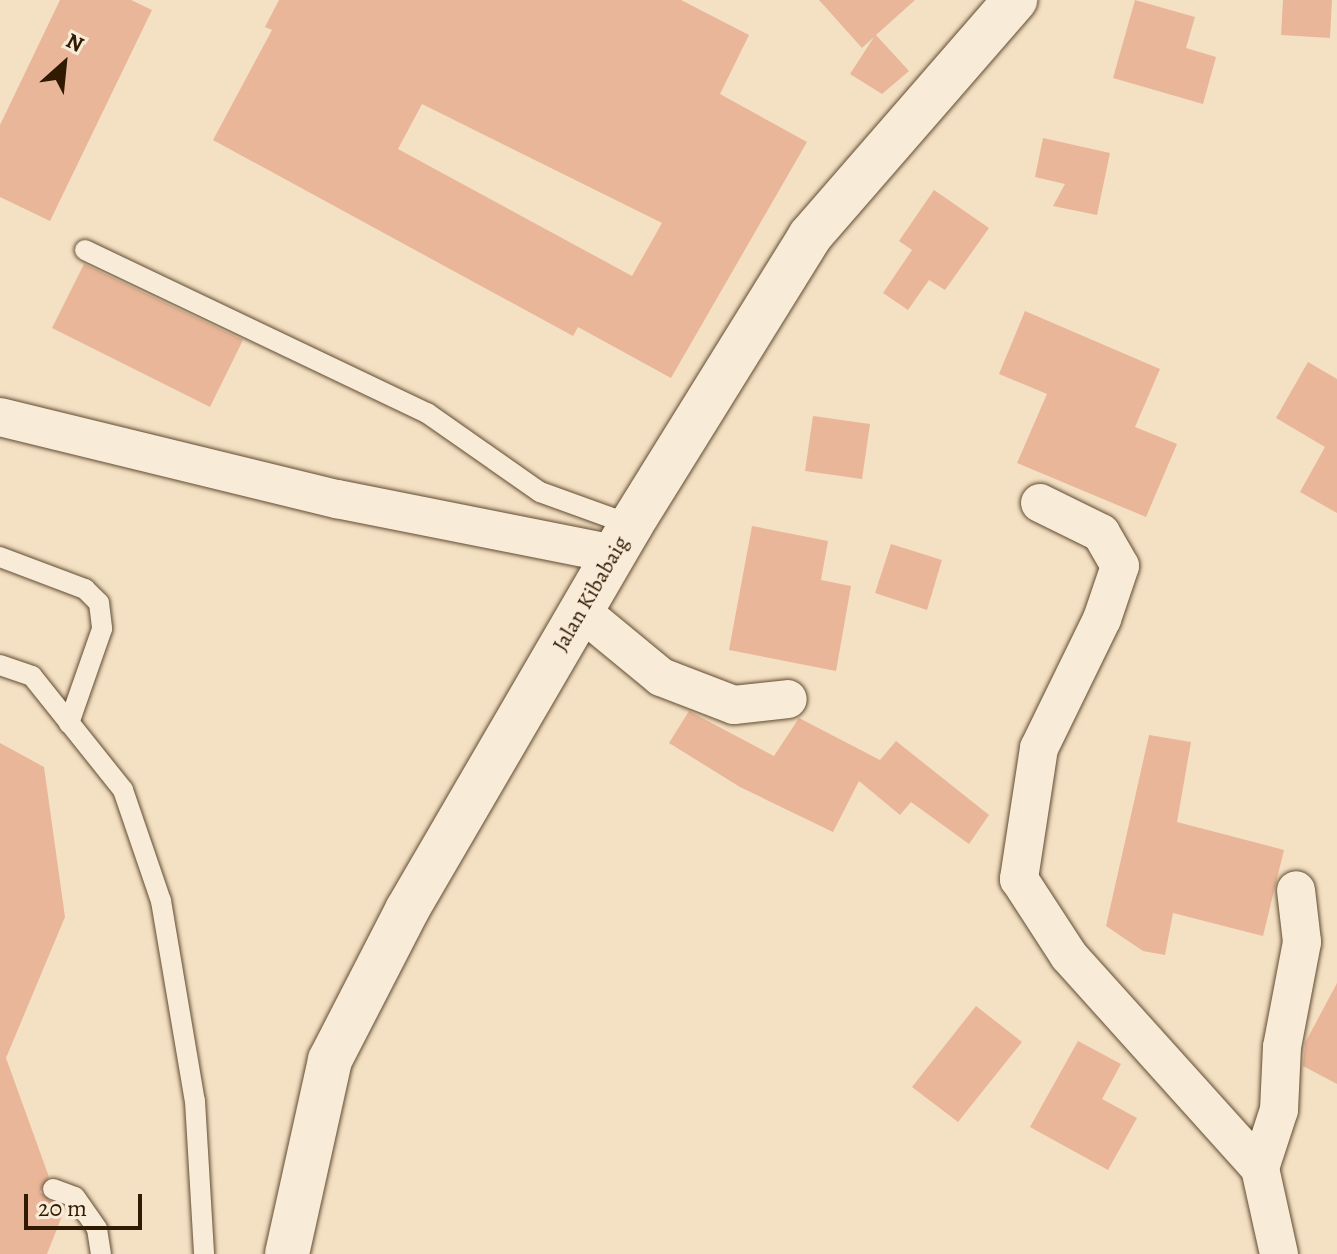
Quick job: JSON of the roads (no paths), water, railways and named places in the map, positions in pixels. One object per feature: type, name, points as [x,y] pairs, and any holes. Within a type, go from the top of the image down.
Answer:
[{"type":"street","name":"Jalan Kibabaig","points":[[287,1254],[321,1092],[349,1014],[622,539],[831,206],[1015,0]]},
{"type":"street","points":[[0,417],[323,496],[622,539]]},
{"type":"street","points":[[1040,503],[1101,533],[1120,566],[1102,619],[1039,748],[1019,879],[1069,956],[1260,1168],[1279,1254]]},
{"type":"street","points":[[581,611],[661,677],[734,705],[788,699]]},
{"type":"street","points":[[1260,1168],[1279,1110],[1282,1047],[1302,942],[1296,890]]},
{"type":"lane","points":[[85,250],[427,413],[540,492],[622,539]]},
{"type":"lane","points":[[0,557],[85,589],[99,603],[102,629],[69,723]]},
{"type":"lane","points":[[0,665],[32,676],[123,790],[161,901],[195,1101],[204,1254]]},
{"type":"lane","points":[[53,1189],[75,1197],[97,1229],[101,1254]]}]
